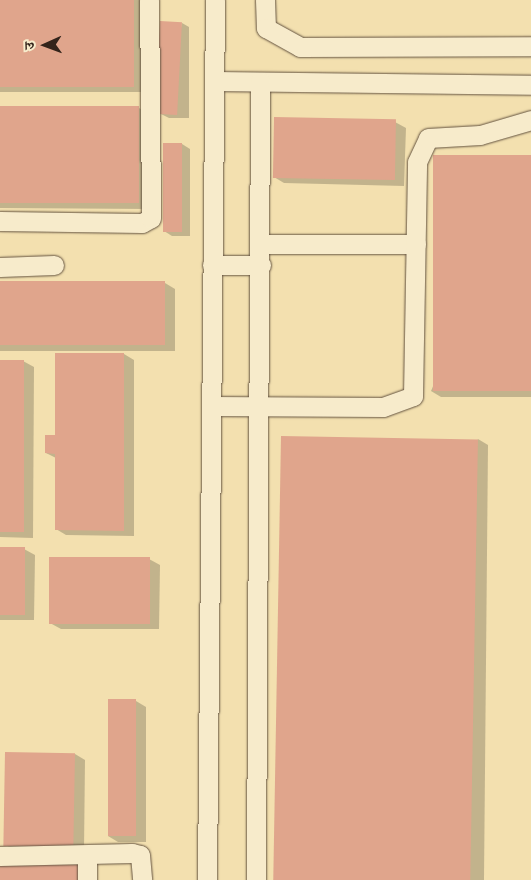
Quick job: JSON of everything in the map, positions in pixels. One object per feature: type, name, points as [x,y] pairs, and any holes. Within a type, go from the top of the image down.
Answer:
[{"type":"lane","points":[[0,221],[142,223],[151,218],[149,0]]},
{"type":"lane","points":[[207,880],[215,0]]},
{"type":"lane","points":[[265,0],[266,28],[300,47],[531,46]]},
{"type":"lane","points":[[214,81],[531,85]]},
{"type":"lane","points":[[256,880],[261,265],[260,82]]},
{"type":"lane","points":[[211,406],[383,407],[413,396],[417,162],[428,138],[480,135],[531,120]]},
{"type":"lane","points":[[261,244],[416,244]]},
{"type":"lane","points":[[0,268],[54,265]]},
{"type":"lane","points":[[212,265],[261,265]]},
{"type":"lane","points":[[0,856],[87,854],[140,856],[142,880]]},
{"type":"lane","points":[[87,854],[87,880]]},
{"type":"building","points":[[0,0],[134,0],[134,87],[0,87]]},
{"type":"building","points":[[160,21],[182,22],[177,115],[155,114]]},
{"type":"building","points":[[0,106],[139,106],[139,203],[0,203]]},
{"type":"building","points":[[274,117],[396,119],[395,180],[273,178]]},
{"type":"building","points":[[163,143],[182,143],[182,232],[163,232]]},
{"type":"building","points":[[433,155],[531,155],[531,391],[433,391]]},
{"type":"building","points":[[0,281],[165,281],[165,345],[0,345]]},
{"type":"building","points":[[55,353],[124,353],[124,531],[55,530],[55,454],[45,453],[45,435],[55,435]]},
{"type":"building","points":[[0,360],[24,360],[24,532],[0,532]]},
{"type":"building","points":[[281,436],[478,439],[470,880],[273,880]]},
{"type":"building","points":[[0,547],[25,547],[25,615],[0,615]]},
{"type":"building","points":[[49,557],[150,557],[150,624],[49,624]]},
{"type":"building","points":[[108,699],[136,699],[136,836],[108,836]]},
{"type":"building","points":[[5,752],[75,753],[73,847],[3,846]]},
{"type":"building","points":[[0,863],[79,864],[79,880],[0,880]]}]
